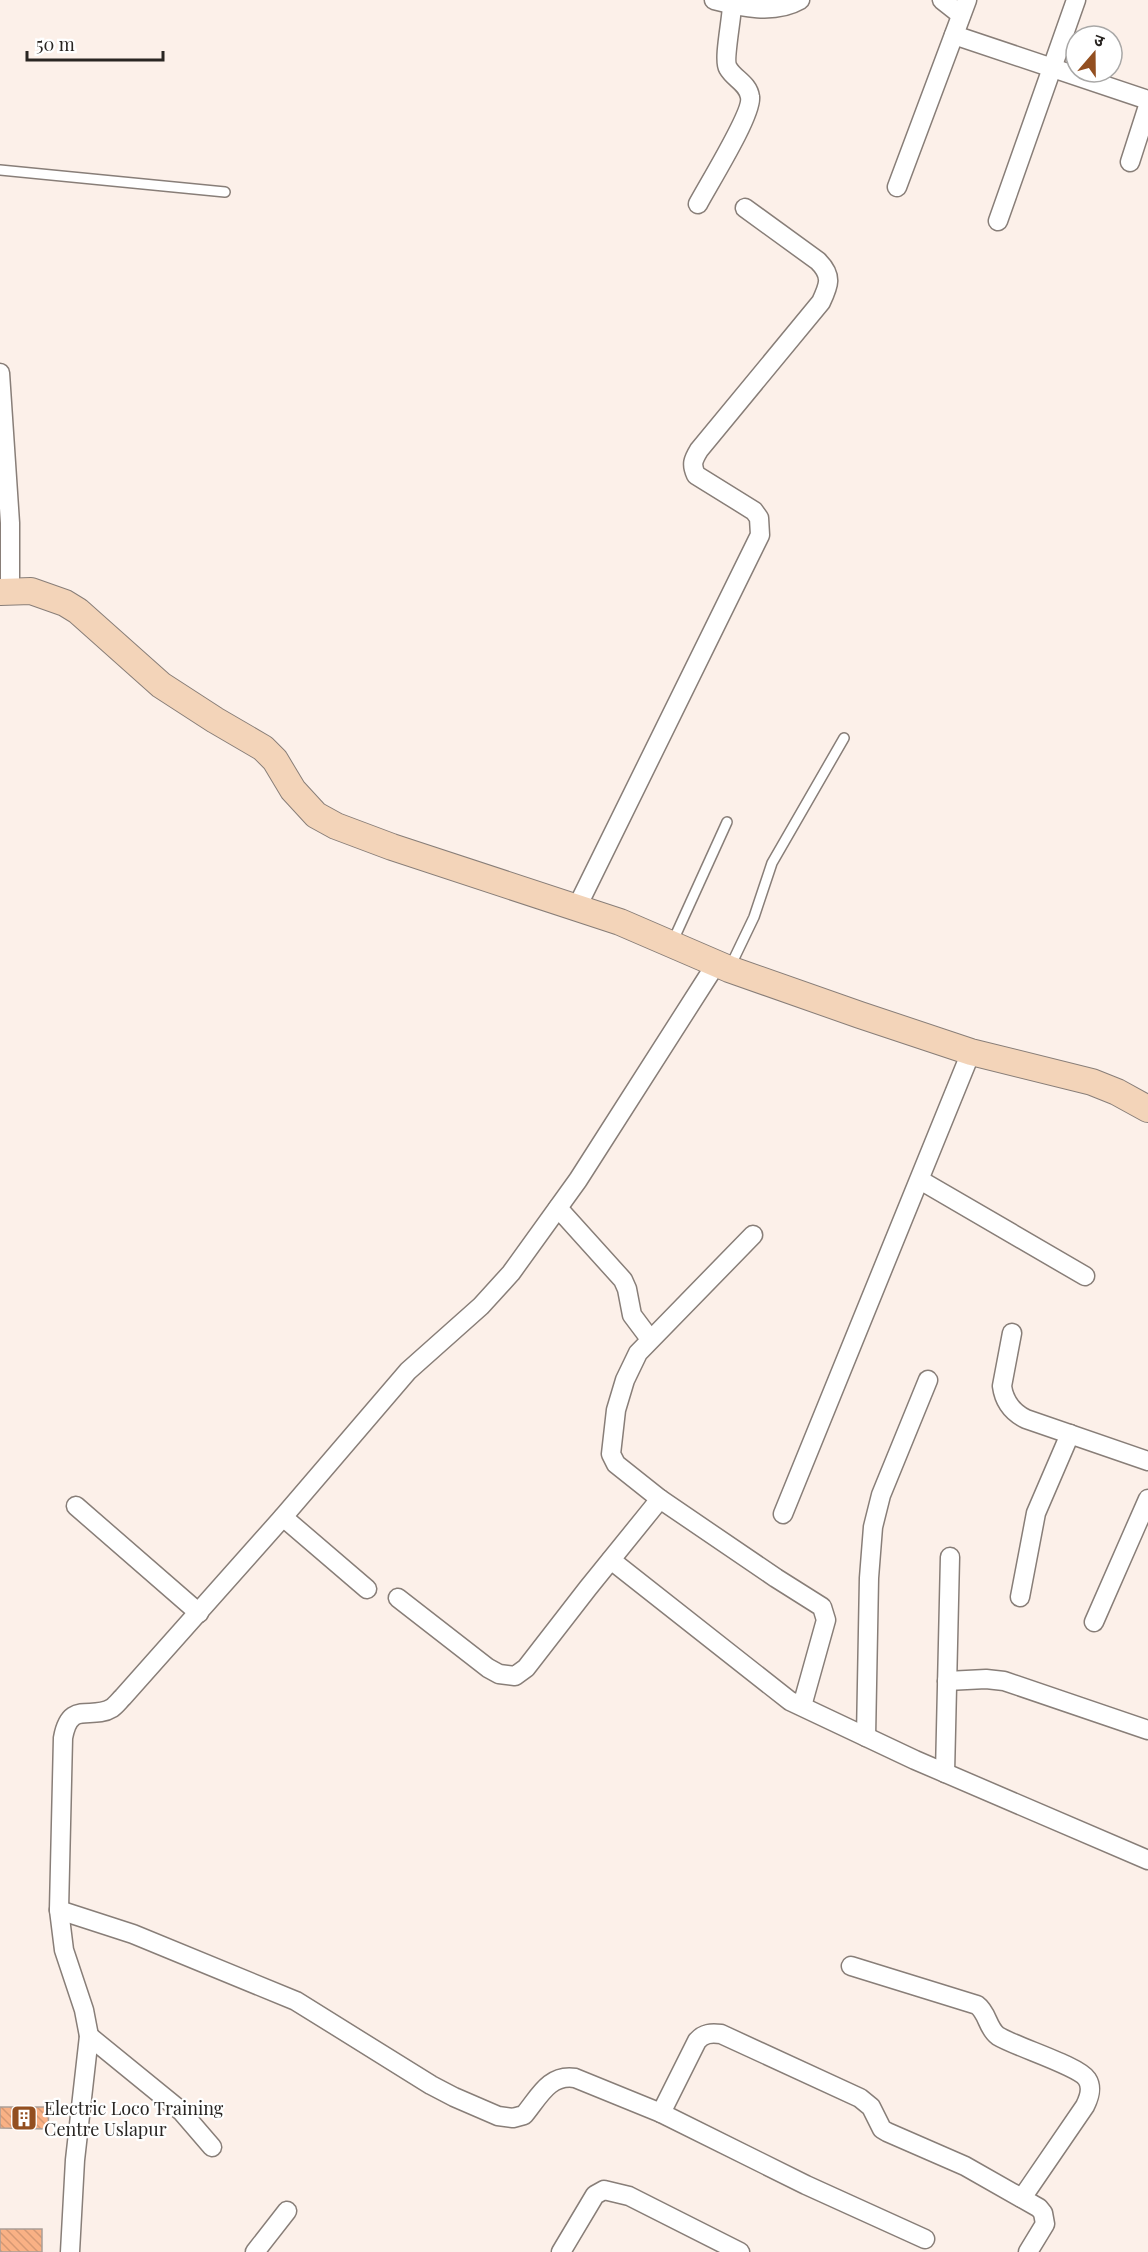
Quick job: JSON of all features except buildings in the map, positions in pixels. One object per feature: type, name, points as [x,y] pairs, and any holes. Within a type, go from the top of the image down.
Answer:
[{"type":"street","points":[[714,0],[732,5],[773,9],[800,0]]},
{"type":"street","points":[[897,187],[964,7],[942,0]]},
{"type":"street","points":[[998,221],[1076,0]]},
{"type":"street","points":[[698,204],[744,118],[751,99],[746,86],[732,73],[726,61],[732,5]]},
{"type":"street","points":[[954,35],[1148,100]]},
{"type":"street","points":[[1130,162],[1148,106]]},
{"type":"street","points":[[577,907],[760,535],[759,518],[754,511],[696,475],[692,466],[693,460],[820,302],[828,284],[826,270],[818,261],[745,208]]},
{"type":"street","points":[[0,373],[14,592],[65,603],[78,611],[161,685],[263,748],[275,760],[293,790],[316,815],[336,826],[392,848],[620,922],[722,966],[971,1052],[1092,1082],[1117,1092],[1148,1109]]},
{"type":"street","points":[[70,2252],[75,2160],[89,2036],[84,2010],[64,1950],[59,1910],[65,1729],[69,1721],[76,1714],[112,1708],[199,1613],[408,1371],[481,1306],[511,1273],[558,1208],[722,966]]},
{"type":"street","points":[[783,1514],[971,1052]]},
{"type":"street","points":[[920,1180],[1085,1276]]},
{"type":"street","points":[[558,1208],[623,1280],[627,1288],[632,1315],[650,1339]]},
{"type":"street","points":[[753,1235],[638,1353],[625,1380],[616,1410],[610,1449],[616,1464],[660,1499],[776,1578],[819,1604],[824,1610],[826,1620],[802,1706]]},
{"type":"street","points":[[1012,1333],[1002,1386],[1003,1394],[1018,1415],[1148,1461]]},
{"type":"street","points":[[866,1737],[869,1578],[873,1527],[881,1495],[927,1380]]},
{"type":"street","points":[[1020,1597],[1036,1513],[1070,1434]]},
{"type":"street","points":[[1094,1622],[1148,1498]]},
{"type":"street","points":[[398,1598],[488,1668],[499,1674],[514,1676],[526,1668],[660,1499]]},
{"type":"street","points":[[76,1506],[199,1613]]},
{"type":"street","points":[[283,1517],[367,1590]]},
{"type":"street","points":[[945,1773],[951,1557]]},
{"type":"street","points":[[611,1560],[778,1692],[802,1706],[945,1773],[1148,1860]]},
{"type":"street","points":[[947,1681],[986,1679],[1004,1681],[1148,1730]]},
{"type":"street","points":[[59,1910],[133,1934],[296,2001],[322,2015],[431,2085],[498,2116],[513,2118],[524,2115],[555,2079],[567,2076],[575,2078],[661,2113],[806,2185],[926,2239]]},
{"type":"street","points":[[851,1966],[977,2005],[985,2014],[994,2033],[1007,2041],[1077,2071],[1088,2079],[1090,2092],[1085,2106],[1022,2198]]},
{"type":"street","points":[[661,2113],[701,2036],[721,2034],[860,2098],[871,2107],[879,2124],[886,2132],[965,2166],[1039,2208],[1045,2218],[1044,2229],[1028,2252]]},
{"type":"street","points":[[89,2036],[181,2111],[212,2147]]},
{"type":"street","points":[[561,2252],[595,2195],[604,2190],[629,2196],[740,2252]]},
{"type":"street","points":[[255,2252],[287,2211]]},
{"type":"lane","points":[[0,170],[225,192]]},
{"type":"lane","points":[[722,966],[754,917],[772,863],[843,738]]},
{"type":"lane","points":[[671,945],[727,822]]},
{"type":"place","name":"Electric Loco Training Centre Uslapur","points":[[24,2118]]}]
